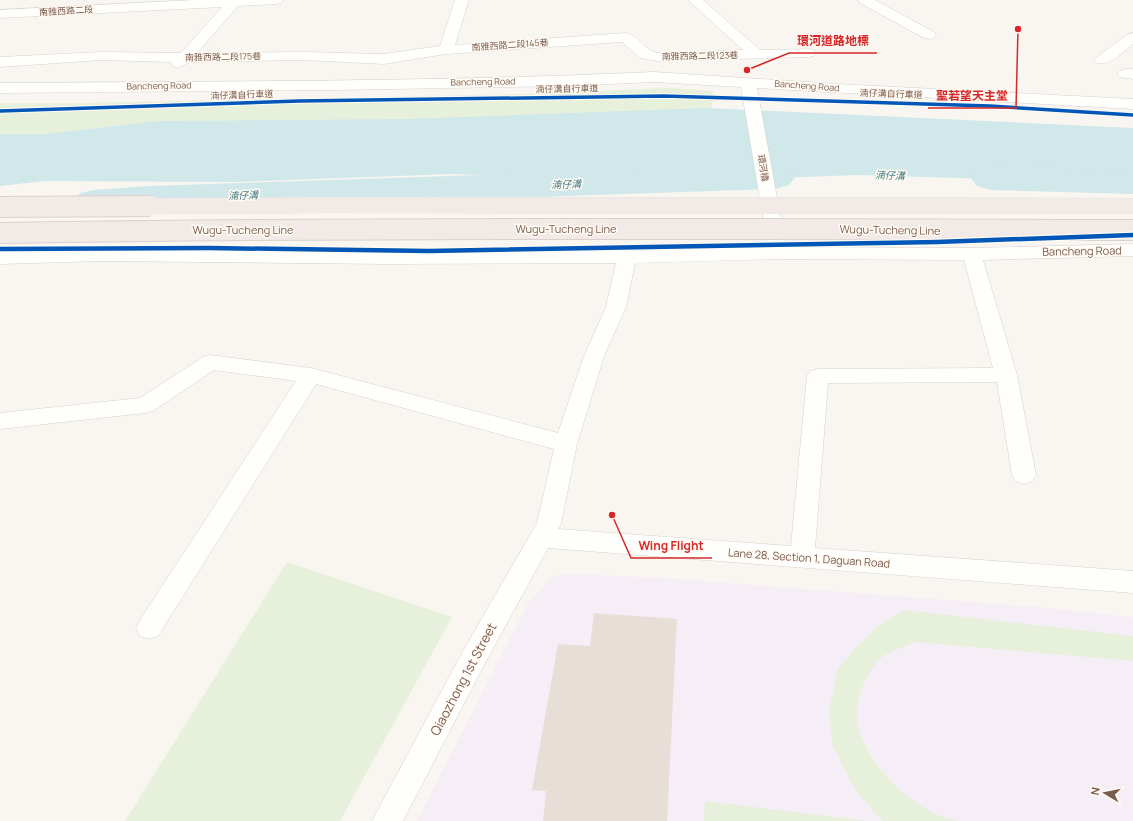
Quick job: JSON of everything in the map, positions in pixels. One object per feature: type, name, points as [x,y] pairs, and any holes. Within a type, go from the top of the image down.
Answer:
[{"type":"highway","points":[[0,207],[323,205],[1133,206]]},
{"type":"highway","name":"Wugu-Tucheng Line","points":[[0,233],[188,230],[527,229],[1133,230]]},
{"type":"street","name":"南雅西路二段","points":[[0,14],[276,0]]},
{"type":"street","points":[[446,50],[462,0]]},
{"type":"street","name":"南雅西路二段123巷","points":[[695,0],[757,55]]},
{"type":"street","points":[[865,0],[929,35]]},
{"type":"street","points":[[157,72],[185,58],[234,2]]},
{"type":"street","name":"南雅西路二段145巷","points":[[446,50],[626,37]]},
{"type":"street","name":"南雅西路二段123巷","points":[[626,37],[646,54],[658,57],[809,53]]},
{"type":"street","points":[[1102,60],[1133,37]]},
{"type":"street","name":"南雅西路二段175巷","points":[[0,62],[101,56],[185,58],[304,56],[384,59],[446,50]]},
{"type":"street","points":[[3,88],[54,76],[157,72],[270,72],[336,84]]},
{"type":"street","name":"Bancheng Road","points":[[3,88],[555,81],[654,76],[1133,104]]},
{"type":"street","name":"環河橋","points":[[748,82],[778,253]]},
{"type":"street","name":"Bancheng Road","points":[[0,258],[103,255],[387,258],[627,257],[778,253],[972,254],[1133,250]]},
{"type":"street","points":[[972,254],[1006,375],[1024,475]]},
{"type":"street","points":[[540,538],[549,524],[566,444],[594,356],[616,307],[627,257]]},
{"type":"street","points":[[0,421],[144,405],[210,362],[311,375],[566,444]]},
{"type":"street","points":[[148,628],[311,375]]},
{"type":"street","points":[[802,557],[818,376],[1006,375]]},
{"type":"street","name":"Lane 28, Section 1, Daguan Road","points":[[540,538],[1133,582]]},
{"type":"street","name":"Qiaozhong 1st Street","points":[[386,821],[540,538]]},
{"type":"shaded area","points":[[562,573],[676,579],[1036,607],[1133,617],[1133,821],[417,821],[528,603],[551,578]]},
{"type":"green space","points":[[671,88],[714,91],[711,111],[0,140],[0,103],[82,103],[522,94]]},
{"type":"green space","points":[[287,562],[452,617],[340,821],[125,821]]},
{"type":"green space","points":[[904,610],[1133,636],[1133,661],[916,642],[886,655],[873,667],[860,693],[857,721],[865,744],[885,775],[913,801],[929,811],[945,818],[961,821],[882,821],[855,790],[832,744],[829,709],[838,669],[855,648],[878,626]]},
{"type":"green space","points":[[705,801],[868,821],[704,821]]},
{"type":"water","points":[[707,108],[1133,128],[1133,181],[857,175],[718,180],[608,179],[452,174],[236,182],[45,181],[0,186],[0,134],[46,134],[158,121],[410,119]]},
{"type":"building","points":[[594,613],[677,619],[667,821],[543,821],[546,791],[532,790],[558,644],[590,646]]},
{"type":"waterway","name":"湳仔溝","points":[[94,202],[149,198],[775,177]]},
{"type":"waterway","name":"湳仔溝","points":[[991,178],[1133,182]]},
{"type":"cycle path","name":"湳仔溝自行車道","points":[[0,111],[299,101],[664,96],[990,106],[1133,115]]},
{"type":"cycle path","points":[[0,249],[209,248],[429,251],[937,242],[1133,235]]},
{"type":"place","name":"聖若望天主堂","points":[[1018,29]]},
{"type":"place","name":"環河道路地標","points":[[747,70]]},
{"type":"place","name":"Wing Flight","points":[[612,515]]}]
